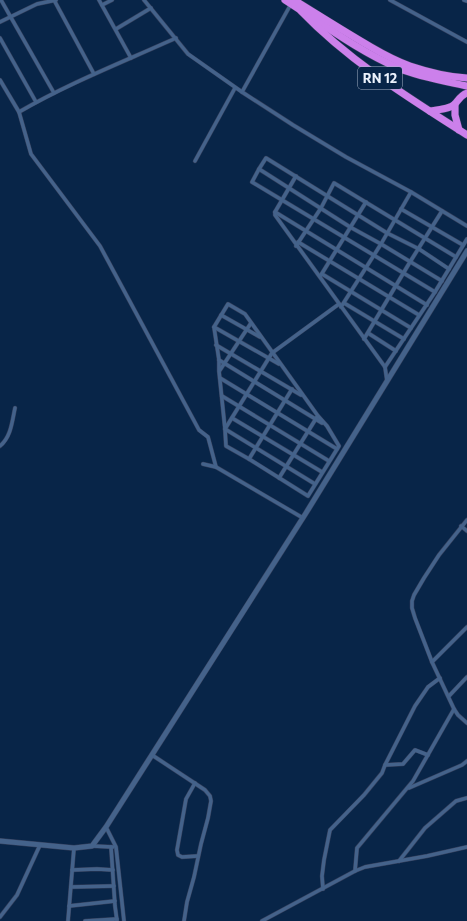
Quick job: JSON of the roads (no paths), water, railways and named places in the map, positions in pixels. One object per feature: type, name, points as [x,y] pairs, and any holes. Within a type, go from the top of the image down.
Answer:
[{"type":"highway","name":"RN 12","points":[[290,1],[315,25],[372,72],[467,135]]},
{"type":"highway","points":[[290,1],[399,61],[431,72],[457,78],[467,78]]},
{"type":"highway","points":[[301,10],[346,40],[399,68],[428,77],[467,86]]},
{"type":"highway","points":[[430,111],[443,109],[455,104],[459,98],[467,93]]},
{"type":"highway","points":[[455,104],[456,120],[459,130]]},
{"type":"street","points":[[1,0],[54,93]]},
{"type":"street","points":[[0,22],[36,4],[55,0],[94,74]]},
{"type":"street","points":[[99,0],[131,58]]},
{"type":"street","points":[[102,5],[112,0]]},
{"type":"street","points":[[144,0],[188,54],[235,88],[346,157],[411,192],[467,226]]},
{"type":"street","points":[[390,0],[467,42]]},
{"type":"street","points":[[242,92],[290,1]]},
{"type":"street","points":[[116,29],[151,8]]},
{"type":"street","points":[[0,38],[36,102]]},
{"type":"street","points":[[18,112],[94,74],[176,38]]},
{"type":"street","points":[[0,80],[18,112],[31,154],[100,246],[199,430],[208,437],[216,467]]},
{"type":"street","points":[[195,161],[235,88]]},
{"type":"street","points":[[435,292],[252,182],[259,169],[266,158],[387,233],[419,250],[449,269]]},
{"type":"street","points":[[259,169],[350,227],[442,281]]},
{"type":"street","points":[[296,176],[275,212],[275,215],[298,244],[340,306],[385,367],[387,381]]},
{"type":"street","points":[[298,244],[321,208],[334,183],[394,221],[456,257]]},
{"type":"street","points":[[225,429],[272,353],[344,302],[381,244],[411,192]]},
{"type":"street","points":[[321,276],[336,249],[366,202]]},
{"type":"street","points":[[401,209],[463,245]]},
{"type":"street","points":[[275,212],[427,305]]},
{"type":"street","points":[[364,339],[442,212]]},
{"type":"street","points":[[385,367],[427,305],[467,238]]},
{"type":"street","points":[[298,244],[330,261],[420,315]]},
{"type":"street","points":[[92,846],[106,827],[303,518],[467,251]]},
{"type":"street","points":[[321,276],[351,291],[411,328]]},
{"type":"street","points":[[344,302],[404,339]]},
{"type":"street","points":[[219,360],[317,418],[327,426],[338,446],[308,496],[226,446],[219,360],[214,327],[228,304],[245,314],[304,396],[317,418]]},
{"type":"street","points":[[221,315],[262,338]]},
{"type":"street","points":[[219,371],[251,323]]},
{"type":"street","points":[[214,327],[280,364]]},
{"type":"street","points":[[368,333],[396,350]]},
{"type":"street","points":[[216,345],[304,396]]},
{"type":"street","points":[[220,378],[337,449]]},
{"type":"street","points":[[249,459],[295,384]]},
{"type":"street","points":[[222,396],[329,461]]},
{"type":"street","points":[[0,446],[7,439],[10,432],[15,408]]},
{"type":"street","points":[[232,418],[322,472]]},
{"type":"street","points":[[279,478],[317,418]]},
{"type":"street","points":[[225,429],[315,484]]},
{"type":"street","points":[[203,464],[216,467],[303,518]]},
{"type":"street","points":[[467,520],[439,555],[414,595],[412,602],[415,618],[432,662],[454,709],[467,724]]},
{"type":"street","points":[[461,526],[467,531]]},
{"type":"street","points":[[432,662],[467,627]]},
{"type":"street","points":[[449,696],[467,677]]},
{"type":"street","points":[[323,889],[323,865],[330,830],[364,796],[382,773],[415,706],[428,687],[440,678]]},
{"type":"street","points":[[355,871],[357,848],[414,781],[454,709]]},
{"type":"street","points":[[385,766],[403,764],[415,750],[428,755]]},
{"type":"street","points":[[152,755],[205,790],[210,796],[211,801],[187,902],[184,921]]},
{"type":"street","points":[[408,788],[462,766],[467,761]]},
{"type":"street","points":[[195,783],[186,800],[177,850],[178,855],[182,857],[198,856]]},
{"type":"street","points":[[399,862],[425,828],[456,801],[467,798]]},
{"type":"street","points":[[106,827],[116,847],[124,921]]},
{"type":"street","points":[[0,841],[74,848],[92,846],[116,847]]},
{"type":"street","points":[[0,917],[20,892],[40,845]]},
{"type":"street","points":[[85,921],[117,920],[111,847]]},
{"type":"street","points":[[262,921],[365,867],[399,862],[467,847]]},
{"type":"street","points":[[68,921],[74,848]]},
{"type":"street","points":[[72,870],[97,869],[118,871]]},
{"type":"street","points":[[71,887],[114,886]]},
{"type":"street","points":[[69,906],[115,901]]}]
